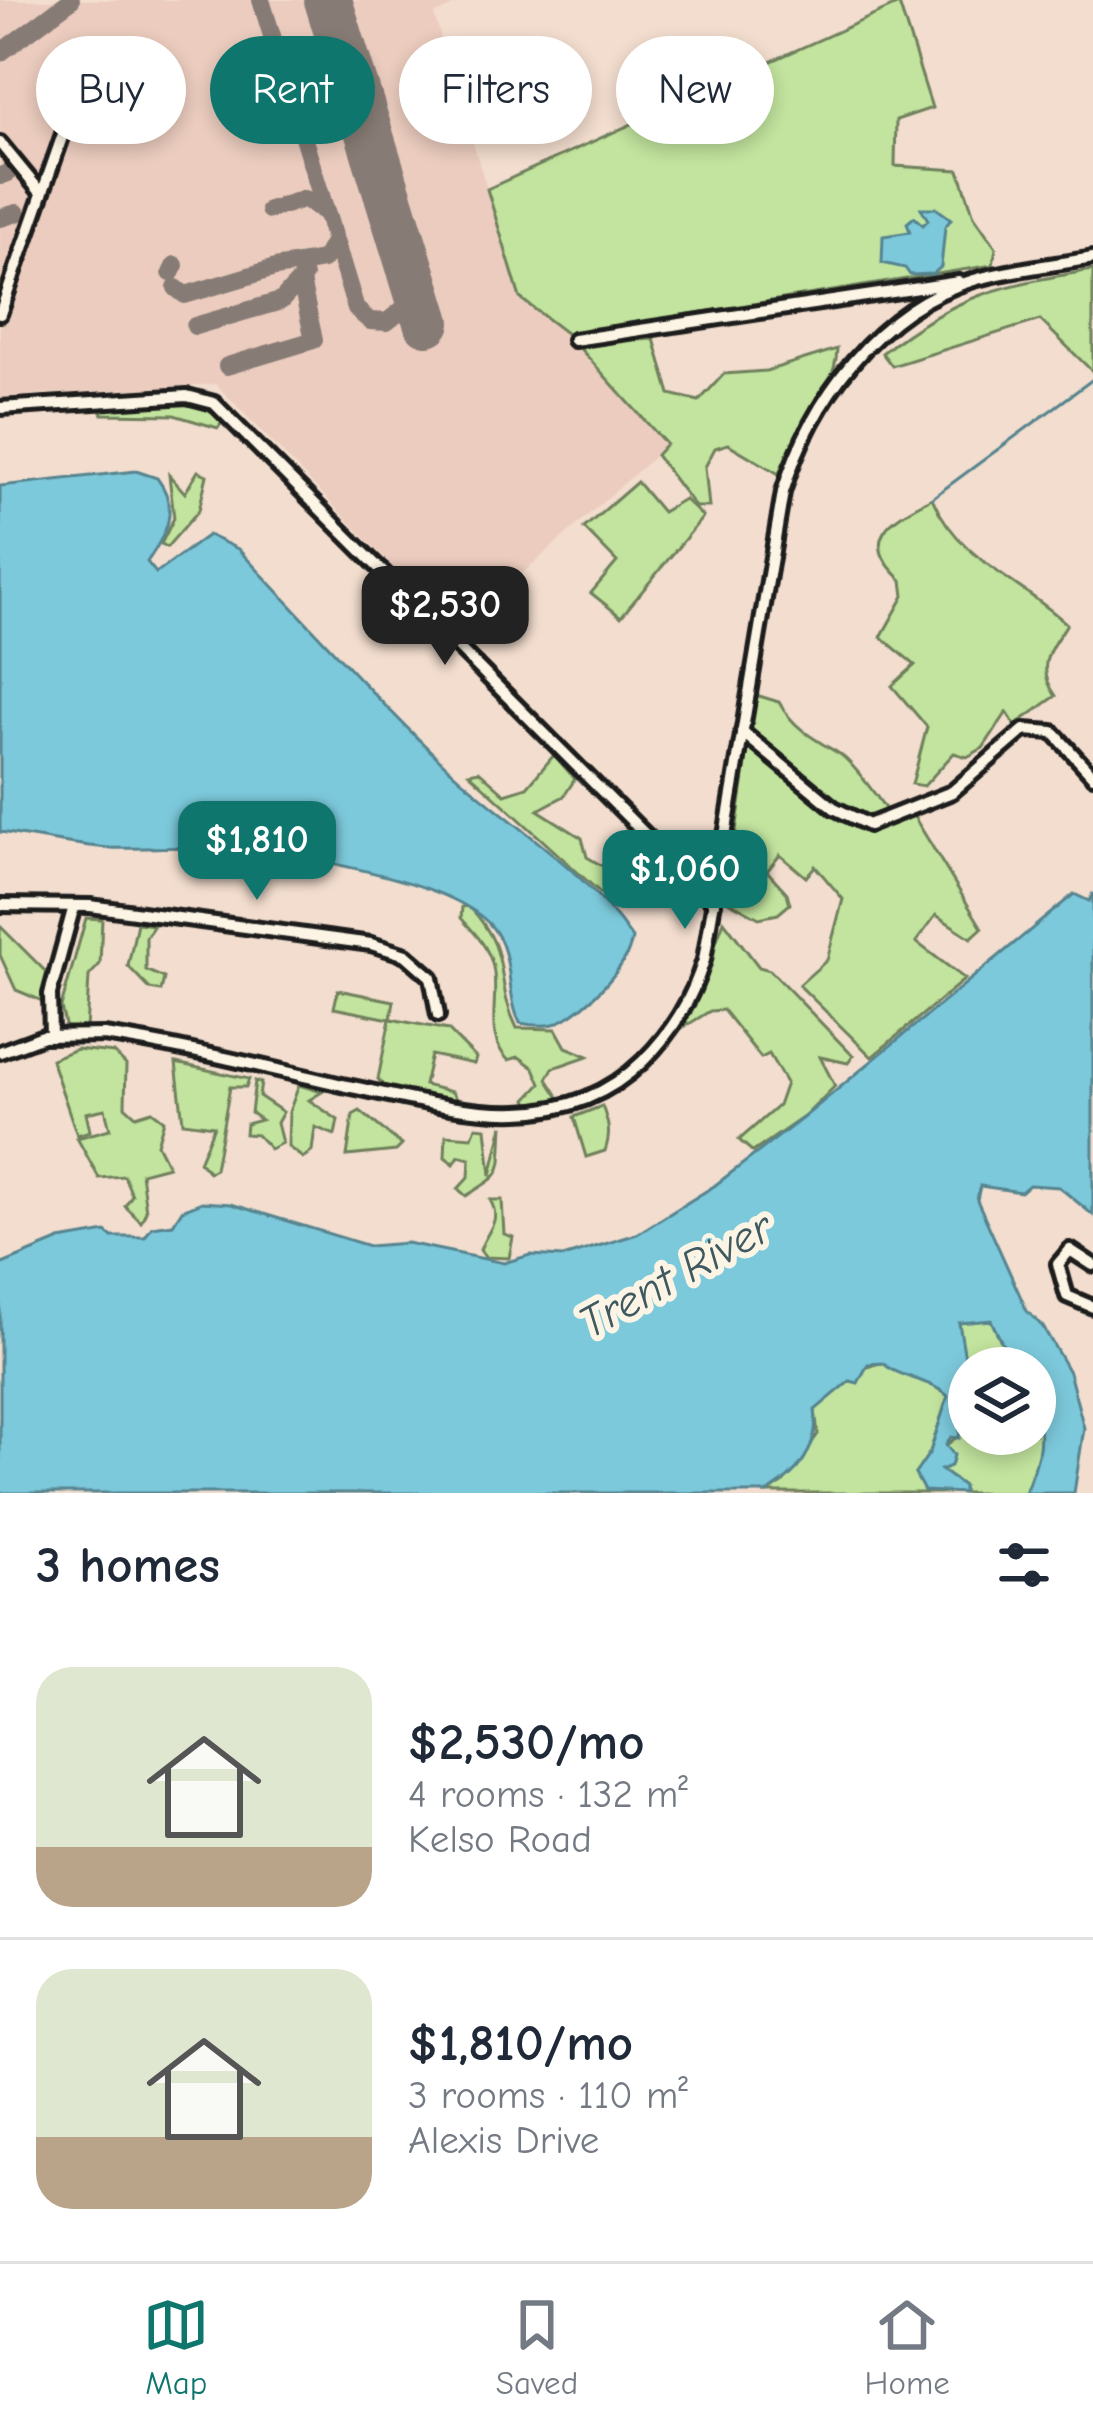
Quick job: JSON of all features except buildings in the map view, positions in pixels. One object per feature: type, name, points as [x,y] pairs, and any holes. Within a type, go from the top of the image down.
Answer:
[{"type":"street","points":[[0,143],[42,194]]},
{"type":"street","points":[[0,314],[60,144]]},
{"type":"street","points":[[574,340],[968,282],[1093,258]]},
{"type":"street","points":[[0,1052],[51,1035],[124,1038],[481,1113],[556,1109],[609,1088],[668,1035],[698,981],[783,492],[801,440],[828,393],[873,341],[968,282]]},
{"type":"street","points":[[0,408],[194,396],[224,410],[714,903]]},
{"type":"street","points":[[742,732],[834,808],[869,825],[952,792],[1024,730],[1041,729],[1066,741],[1093,776]]},
{"type":"street","points":[[0,905],[74,906],[197,918],[393,949],[412,958],[430,977],[438,1015]]},
{"type":"street","points":[[51,1035],[50,994],[74,906]]},
{"type":"street","points":[[1093,1264],[1070,1250],[1063,1251],[1058,1264],[1067,1296],[1093,1307]]},
{"type":"shaded area","points":[[0,0],[465,0],[434,15],[440,36],[399,36],[399,144],[473,144],[520,298],[555,320],[667,445],[456,632],[216,384],[0,397]]},
{"type":"green space","points":[[899,4],[932,108],[896,120],[895,166],[959,170],[974,216],[996,248],[993,265],[567,334],[520,298],[487,189],[616,131],[616,144],[774,144],[774,60]]},
{"type":"green space","points":[[1093,270],[1093,372],[1040,320],[892,366],[882,353],[934,317],[981,295]]},
{"type":"green space","points":[[654,339],[670,394],[699,401],[724,374],[766,371],[837,349],[822,397],[779,474],[728,444],[715,448],[705,467],[709,507],[695,507],[656,455],[666,444],[576,344]]},
{"type":"green space","points":[[195,403],[224,420],[218,428],[174,415],[102,414],[100,406]]},
{"type":"green space","points":[[198,471],[207,475],[199,510],[167,547],[161,544],[174,518],[169,475],[185,493]]},
{"type":"green space","points":[[637,482],[662,512],[684,499],[703,517],[621,617],[591,593],[617,562],[584,528]]},
{"type":"green space","points":[[932,498],[974,554],[1067,624],[1047,659],[1046,676],[1056,696],[1015,725],[1007,712],[983,748],[967,757],[954,753],[924,786],[912,784],[927,727],[892,686],[915,665],[881,637],[904,596],[902,580],[889,566],[880,542],[892,523]]},
{"type":"green space","points":[[756,695],[779,702],[797,725],[844,758],[892,821],[913,815],[982,928],[971,938],[936,915],[916,942],[965,979],[872,1057],[799,985],[827,960],[843,899],[815,866],[806,877],[780,855],[767,871],[787,893],[790,904],[778,914],[759,918],[726,900]]},
{"type":"green space","points":[[554,755],[575,779],[564,796],[538,810],[582,838],[587,857],[606,868],[621,893],[618,909],[469,773],[479,771],[505,794],[527,787]]},
{"type":"green space","points":[[469,906],[498,953],[517,1028],[556,1029],[566,1047],[588,1056],[553,1068],[547,1079],[561,1101],[532,1110],[527,1099],[541,1084],[534,1068],[519,1057],[508,1060],[500,1050],[494,1028],[493,967],[485,946],[461,918],[462,907]]},
{"type":"green space","points":[[86,918],[102,919],[100,964],[89,976],[86,1030],[66,1029],[61,1007]]},
{"type":"green space","points":[[724,921],[759,967],[770,970],[853,1056],[848,1063],[820,1057],[835,1086],[805,1116],[753,1152],[739,1140],[778,1106],[786,1083],[769,1054],[761,1058],[723,1010],[710,1011],[684,1027]]},
{"type":"green space","points":[[137,923],[154,925],[146,937],[146,970],[164,978],[161,991],[150,989],[128,966]]},
{"type":"green space","points":[[0,926],[47,973],[42,1001],[16,990],[0,955]]},
{"type":"green space","points":[[338,990],[394,1001],[391,1019],[448,1030],[476,1058],[474,1064],[431,1055],[424,1085],[452,1092],[459,1104],[389,1092],[378,1079],[390,1019],[334,1008]]},
{"type":"green space","points":[[76,1049],[114,1053],[126,1065],[125,1106],[136,1116],[152,1111],[164,1120],[157,1144],[168,1166],[141,1173],[146,1211],[141,1222],[125,1206],[132,1195],[124,1176],[99,1178],[77,1138],[110,1129],[105,1109],[86,1113],[90,1131],[77,1135],[51,1059]]},
{"type":"green space","points":[[176,1063],[249,1079],[246,1087],[230,1087],[215,1169],[209,1172],[199,1162],[214,1126],[183,1122]]},
{"type":"green space","points":[[255,1081],[261,1083],[259,1096],[283,1112],[277,1123],[282,1143],[270,1149],[257,1135],[245,1134],[246,1124],[261,1120],[251,1113]]},
{"type":"green space","points":[[299,1085],[322,1092],[309,1100],[338,1120],[335,1135],[315,1127],[312,1151],[303,1158],[288,1147],[289,1112]]},
{"type":"green space","points":[[602,1106],[608,1129],[605,1151],[586,1157],[574,1117]]},
{"type":"green space","points":[[360,1111],[402,1145],[396,1151],[347,1156],[353,1115]]},
{"type":"green space","points":[[503,1125],[498,1171],[466,1196],[458,1189],[469,1177],[470,1159],[459,1156],[454,1164],[445,1157],[446,1135],[472,1137],[476,1127],[486,1128],[491,1175]]},
{"type":"green space","points":[[490,1200],[502,1200],[504,1234],[513,1237],[509,1258],[485,1257],[480,1250],[494,1220]]},
{"type":"green space","points":[[991,1320],[1004,1347],[959,1347],[959,1322]]},
{"type":"green space","points":[[883,1363],[948,1396],[930,1452],[915,1474],[945,1493],[767,1493],[783,1483],[818,1434],[815,1410],[837,1387]]},
{"type":"green space","points":[[948,1444],[948,1455],[1039,1455],[1025,1493],[963,1493],[963,1486],[941,1470]]},
{"type":"water","points":[[921,208],[936,208],[951,219],[945,227],[941,267],[933,274],[910,275],[905,268],[882,263],[883,236],[910,232],[907,223],[914,217],[923,225],[928,220]]},
{"type":"water","points":[[136,471],[157,478],[168,500],[165,531],[147,562],[156,573],[208,535],[238,549],[443,763],[567,866],[612,912],[632,938],[623,962],[592,998],[557,1023],[520,1023],[504,949],[492,927],[471,909],[403,881],[278,855],[212,848],[96,847],[0,832],[0,486]]},
{"type":"water","name":"Trent River","points":[[1093,893],[1093,1215],[1059,1187],[1029,1185],[1021,1192],[980,1186],[977,1200],[1027,1311],[1055,1347],[1004,1347],[991,1320],[959,1323],[963,1347],[948,1347],[948,1396],[883,1363],[868,1364],[858,1383],[850,1381],[815,1410],[810,1448],[788,1477],[767,1493],[0,1493],[0,1265],[60,1240],[106,1232],[112,1237],[145,1237],[152,1227],[173,1224],[182,1210],[202,1202],[231,1204],[369,1246],[407,1243],[504,1263],[530,1255],[563,1257],[637,1234],[714,1186],[804,1117],[1074,894],[1089,901]]},
{"type":"water","points":[[1056,1350],[1069,1372],[1084,1428],[1074,1493],[1025,1493],[1038,1457],[1056,1455]]},
{"type":"water","points":[[948,1396],[946,1445],[948,1455],[954,1455],[951,1466],[941,1470],[963,1486],[963,1493],[924,1491],[915,1474],[930,1452]]},
{"type":"waterway","points":[[932,498],[1093,379]]},
{"type":"taxiway","points":[[0,53],[71,0]]},
{"type":"taxiway","points":[[261,0],[356,309],[370,321],[387,322],[419,296]]},
{"type":"taxiway","points":[[0,176],[8,173]]},
{"type":"taxiway","points":[[269,210],[304,199],[326,213]]},
{"type":"taxiway","points":[[0,218],[17,213]]},
{"type":"taxiway","points":[[176,288],[185,295],[275,268],[323,260],[334,240]]},
{"type":"taxiway","points":[[171,273],[175,265]]},
{"type":"taxiway","points":[[195,326],[281,301],[304,276]]},
{"type":"taxiway","points":[[227,366],[314,340],[301,281]]},
{"type":"runway","points":[[328,0],[427,322]]}]
